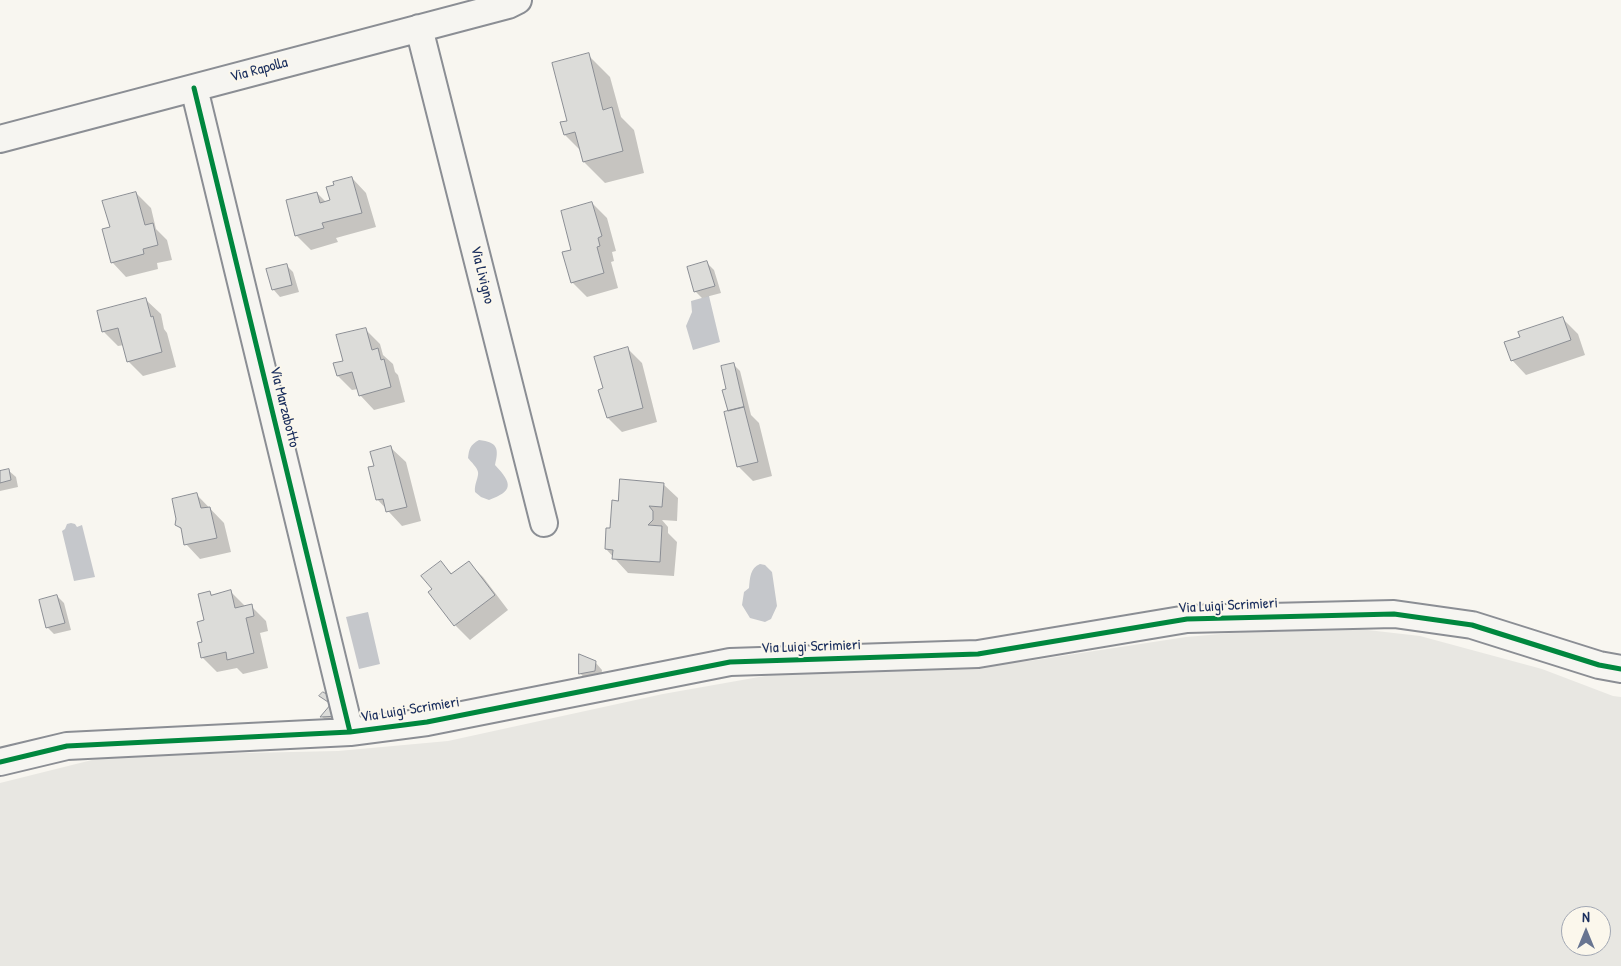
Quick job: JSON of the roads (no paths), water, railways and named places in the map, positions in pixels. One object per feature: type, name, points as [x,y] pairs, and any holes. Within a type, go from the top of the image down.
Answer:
[{"type":"street","name":"Via Rapolla","points":[[0,139],[518,0]]},
{"type":"street","name":"Via Livigno","points":[[419,28],[544,523]]},
{"type":"street","name":"Via Marzabotto","points":[[194,88],[350,732]]},
{"type":"street","name":"Via Luigi Scrimieri","points":[[0,762],[67,746],[350,732],[427,722],[730,662],[978,654],[1187,619],[1394,614],[1472,624],[1599,665],[1621,669]]}]
